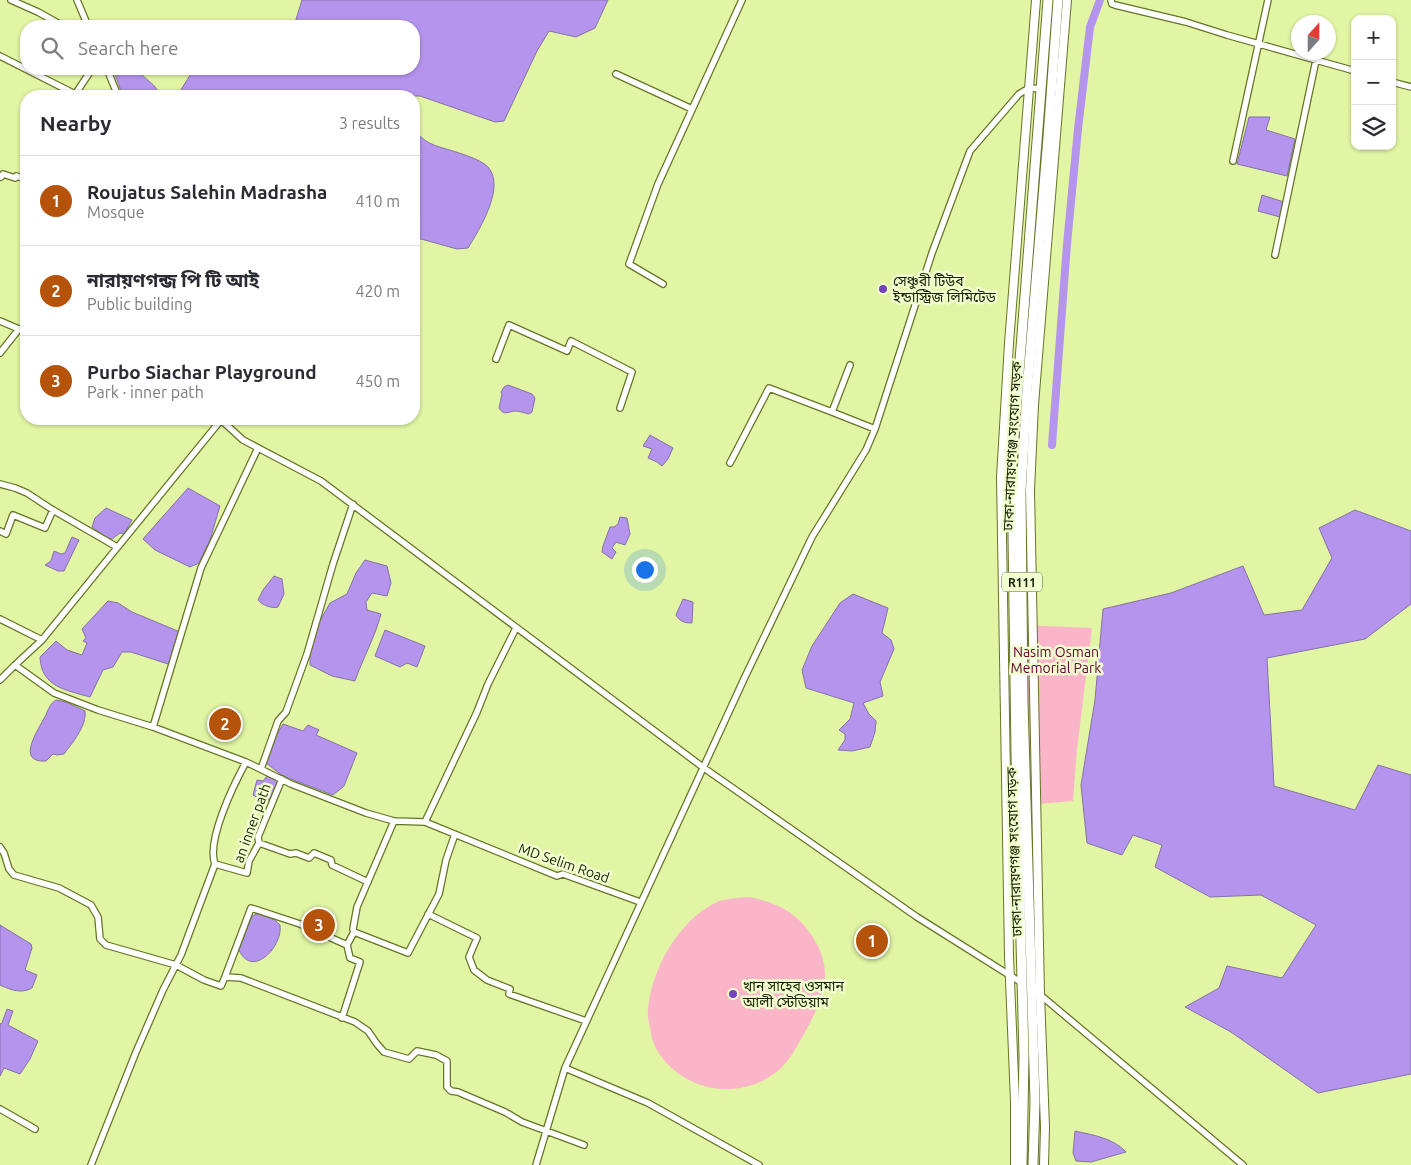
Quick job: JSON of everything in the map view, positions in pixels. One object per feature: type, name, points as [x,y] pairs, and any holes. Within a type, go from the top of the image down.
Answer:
[{"type":"main road","name":"ঢাকা-নারায়ণগঞ্জ সংযোগ সড়ক","points":[[1022,1165],[1024,1055],[1016,754],[1012,464],[1048,0]]},
{"type":"main road","name":"ঢাকা-নারায়ণগঞ্জ সংযোগ সড়ক","points":[[1033,1165],[1036,993],[1023,702],[1021,477],[1058,0]]},
{"type":"street","points":[[11,0],[52,20]]},
{"type":"street","points":[[77,0],[85,20]]},
{"type":"street","points":[[663,284],[628,264],[658,184],[742,0]]},
{"type":"street","points":[[1014,1165],[1015,1102],[1010,976],[1001,478],[1010,324],[1036,0]]},
{"type":"street","points":[[1044,1165],[1045,1127],[1036,993],[1030,490],[1034,405],[1067,0]]},
{"type":"street","points":[[1111,0],[1114,5],[1186,22],[1291,53]]},
{"type":"street","points":[[1233,161],[1268,0]]},
{"type":"street","points":[[0,56],[20,66]]},
{"type":"street","points":[[1274,255],[1316,60],[1351,70]]},
{"type":"street","points":[[616,74],[692,109]]},
{"type":"street","points":[[37,75],[65,90]]},
{"type":"street","points":[[78,90],[88,75]]},
{"type":"street","points":[[109,75],[116,90]]},
{"type":"street","points":[[1396,83],[1411,87]]},
{"type":"street","points":[[536,1165],[565,1068],[640,902],[812,537],[866,450],[875,429],[932,253],[970,151],[1019,94],[1029,88],[1042,89]]},
{"type":"street","points":[[0,176],[3,174],[20,178]]},
{"type":"street","points":[[0,321],[19,329],[0,352]]},
{"type":"street","points":[[496,359],[510,325],[567,351],[571,342],[632,372],[620,408]]},
{"type":"street","points":[[832,412],[850,365]]},
{"type":"street","points":[[730,463],[769,388],[875,429]]},
{"type":"street","points":[[0,680],[42,640],[215,425]]},
{"type":"street","points":[[227,425],[243,440],[321,481],[704,768],[917,917],[1022,983]]},
{"type":"street","points":[[153,727],[201,568],[258,448]]},
{"type":"street","points":[[0,484],[27,493],[117,547]]},
{"type":"street","points":[[261,769],[278,721],[286,712],[307,654],[333,564],[353,504]]},
{"type":"street","points":[[0,531],[6,534],[13,515],[45,528],[53,510]]},
{"type":"street","points":[[0,618],[42,640]]},
{"type":"street","points":[[425,822],[477,712],[488,684],[516,628]]},
{"type":"street","name":"MD Selim Road","points":[[15,665],[54,694],[153,727],[246,762],[282,780],[346,805],[394,821],[425,822],[557,876],[563,874],[640,902]]},
{"type":"street","points":[[90,1165],[136,1052],[176,965],[215,864],[212,856],[214,839],[235,781],[246,762]]},
{"type":"street","name":"an inner path","points":[[215,864],[247,873],[249,861],[258,843],[258,837],[282,780]]},
{"type":"street","points":[[342,1018],[360,962],[350,958],[347,945],[354,932],[357,907],[394,821]]},
{"type":"street","points":[[354,932],[408,953],[439,894],[446,860],[455,834]]},
{"type":"street","points":[[258,843],[290,854],[296,853],[309,858],[314,853],[332,860],[332,865],[368,882]]},
{"type":"street","points":[[0,847],[9,869],[14,875],[59,888],[91,905],[98,917],[100,939],[106,945],[176,965],[204,980],[221,986],[251,908],[300,924],[347,945]]},
{"type":"street","points":[[428,914],[477,938],[469,957],[474,970],[487,980],[510,989],[509,994],[586,1021]]},
{"type":"street","points":[[225,978],[241,978],[354,1022],[368,1031],[384,1052],[409,1060],[417,1050],[436,1055],[447,1061],[447,1087],[451,1091],[497,1108],[522,1122],[546,1132],[584,1145]]},
{"type":"street","points":[[1036,993],[1243,1165]]},
{"type":"street","points":[[565,1068],[648,1103],[759,1165]]},
{"type":"street","points":[[0,1110],[36,1129]]},
{"type":"green space","name":"Nasim Osman Memorial Park","points":[[1023,625],[1092,628],[1077,749],[1073,801],[1027,805]]},
{"type":"green space","points":[[750,897],[784,909],[796,917],[808,930],[818,946],[824,963],[824,988],[809,1025],[794,1052],[779,1070],[758,1083],[746,1087],[722,1089],[710,1087],[687,1079],[669,1065],[659,1054],[653,1040],[648,1019],[650,995],[660,964],[668,949],[688,923],[700,912],[717,902]]},
{"type":"green space","points":[[311,911],[333,923],[328,936],[305,926]]},
{"type":"shaded area","points":[[302,0],[608,0],[595,28],[576,37],[549,31],[537,51],[504,121],[495,122],[420,96],[420,90],[181,90],[190,75],[420,75],[420,20],[296,20]]},
{"type":"shaded area","points":[[115,75],[142,75],[157,90],[121,90]]},
{"type":"shaded area","points":[[1249,117],[1270,117],[1266,130],[1295,139],[1287,176],[1237,164]]},
{"type":"shaded area","points":[[420,136],[436,146],[480,161],[488,167],[493,175],[492,197],[484,220],[468,248],[457,249],[420,239]]},
{"type":"shaded area","points":[[1262,195],[1284,202],[1280,217],[1258,211]]},
{"type":"shaded area","points":[[508,385],[532,394],[535,398],[532,412],[529,414],[517,411],[502,412],[499,408],[501,392]]},
{"type":"shaded area","points":[[650,435],[673,448],[662,466],[648,458],[652,449],[643,446]]},
{"type":"shaded area","points":[[188,488],[220,506],[210,540],[199,563],[190,567],[155,550],[143,539]]},
{"type":"shaded area","points":[[106,508],[132,520],[124,534],[120,533],[112,539],[107,538],[92,527],[95,518]]},
{"type":"shaded area","points":[[1355,510],[1411,531],[1411,604],[1365,639],[1267,658],[1274,786],[1355,810],[1378,765],[1411,775],[1411,1074],[1318,1093],[1231,1032],[1185,1007],[1219,988],[1227,966],[1282,978],[1316,925],[1261,895],[1210,897],[1155,867],[1162,845],[1133,835],[1122,855],[1087,843],[1081,785],[1095,700],[1103,609],[1171,593],[1243,566],[1264,615],[1302,610],[1332,558],[1319,528]]},
{"type":"shaded area","points":[[620,517],[627,518],[630,534],[625,545],[616,542],[612,548],[616,552],[612,559],[602,552],[603,546],[610,527],[618,524]]},
{"type":"shaded area","points":[[72,537],[79,540],[64,571],[58,571],[45,565],[51,561],[54,551],[61,554],[65,553]]},
{"type":"shaded area","points":[[365,560],[387,566],[391,583],[387,596],[372,593],[366,602],[367,610],[381,614],[355,681],[332,676],[310,665],[310,648],[317,626],[330,603],[347,594],[356,573]]},
{"type":"shaded area","points":[[274,576],[282,579],[284,594],[278,607],[267,606],[258,600]]},
{"type":"shaded area","points":[[853,594],[888,608],[882,633],[891,640],[894,649],[880,682],[883,696],[863,703],[869,714],[876,721],[870,747],[852,751],[838,750],[845,740],[845,734],[839,730],[850,719],[854,703],[806,688],[802,670],[812,646],[840,603]]},
{"type":"shaded area","points":[[683,599],[693,602],[692,623],[683,622],[676,615]]},
{"type":"shaded area","points":[[108,601],[118,603],[132,612],[180,632],[174,656],[168,664],[131,652],[122,652],[113,667],[103,670],[90,697],[56,686],[45,675],[41,667],[40,657],[56,641],[67,650],[82,655],[87,643],[83,641],[86,638],[82,629]]},
{"type":"shaded area","points":[[385,630],[425,646],[417,667],[407,663],[400,667],[375,656]]},
{"type":"shaded area","points":[[56,700],[66,702],[85,711],[84,722],[64,754],[53,754],[46,761],[37,760],[32,757],[30,752],[33,739],[50,707]]},
{"type":"shaded area","points":[[283,724],[303,731],[308,725],[319,730],[316,735],[357,753],[344,786],[333,795],[283,776],[266,763],[277,734]]},
{"type":"shaded area","points":[[267,776],[279,781],[272,798],[265,802],[253,795],[257,780],[263,781]]},
{"type":"shaded area","points":[[256,914],[272,918],[280,925],[280,934],[277,942],[266,957],[258,961],[251,961],[245,958],[239,950],[252,916]]},
{"type":"shaded area","points":[[0,925],[31,944],[32,948],[25,970],[37,975],[32,988],[28,990],[12,990],[0,985]]},
{"type":"shaded area","points":[[7,1009],[13,1011],[8,1025],[38,1041],[30,1059],[20,1074],[4,1068],[0,1076],[0,1024]]},
{"type":"shaded area","points":[[1075,1131],[1109,1140],[1126,1152],[1091,1162],[1076,1161],[1073,1153]]},
{"type":"waterway","points":[[1052,445],[1067,244],[1078,129],[1090,27],[1100,0]]},
{"type":"place","name":"সেঞ্চুরী টিউব ইন্ডাস্ট্রিজ লিমিটেড","points":[[883,289]]},
{"type":"place","name":"নারায়ণগন্জ পি টি আই","points":[[225,724]]},
{"type":"place","name":"Purbo Siachar Playground","points":[[319,925]]},
{"type":"place","name":"Roujatus Salehin Madrasha","points":[[872,941]]},
{"type":"place","name":"খান সাহেব ওসমান আলী স্টেডিয়াম","points":[[733,994]]}]
